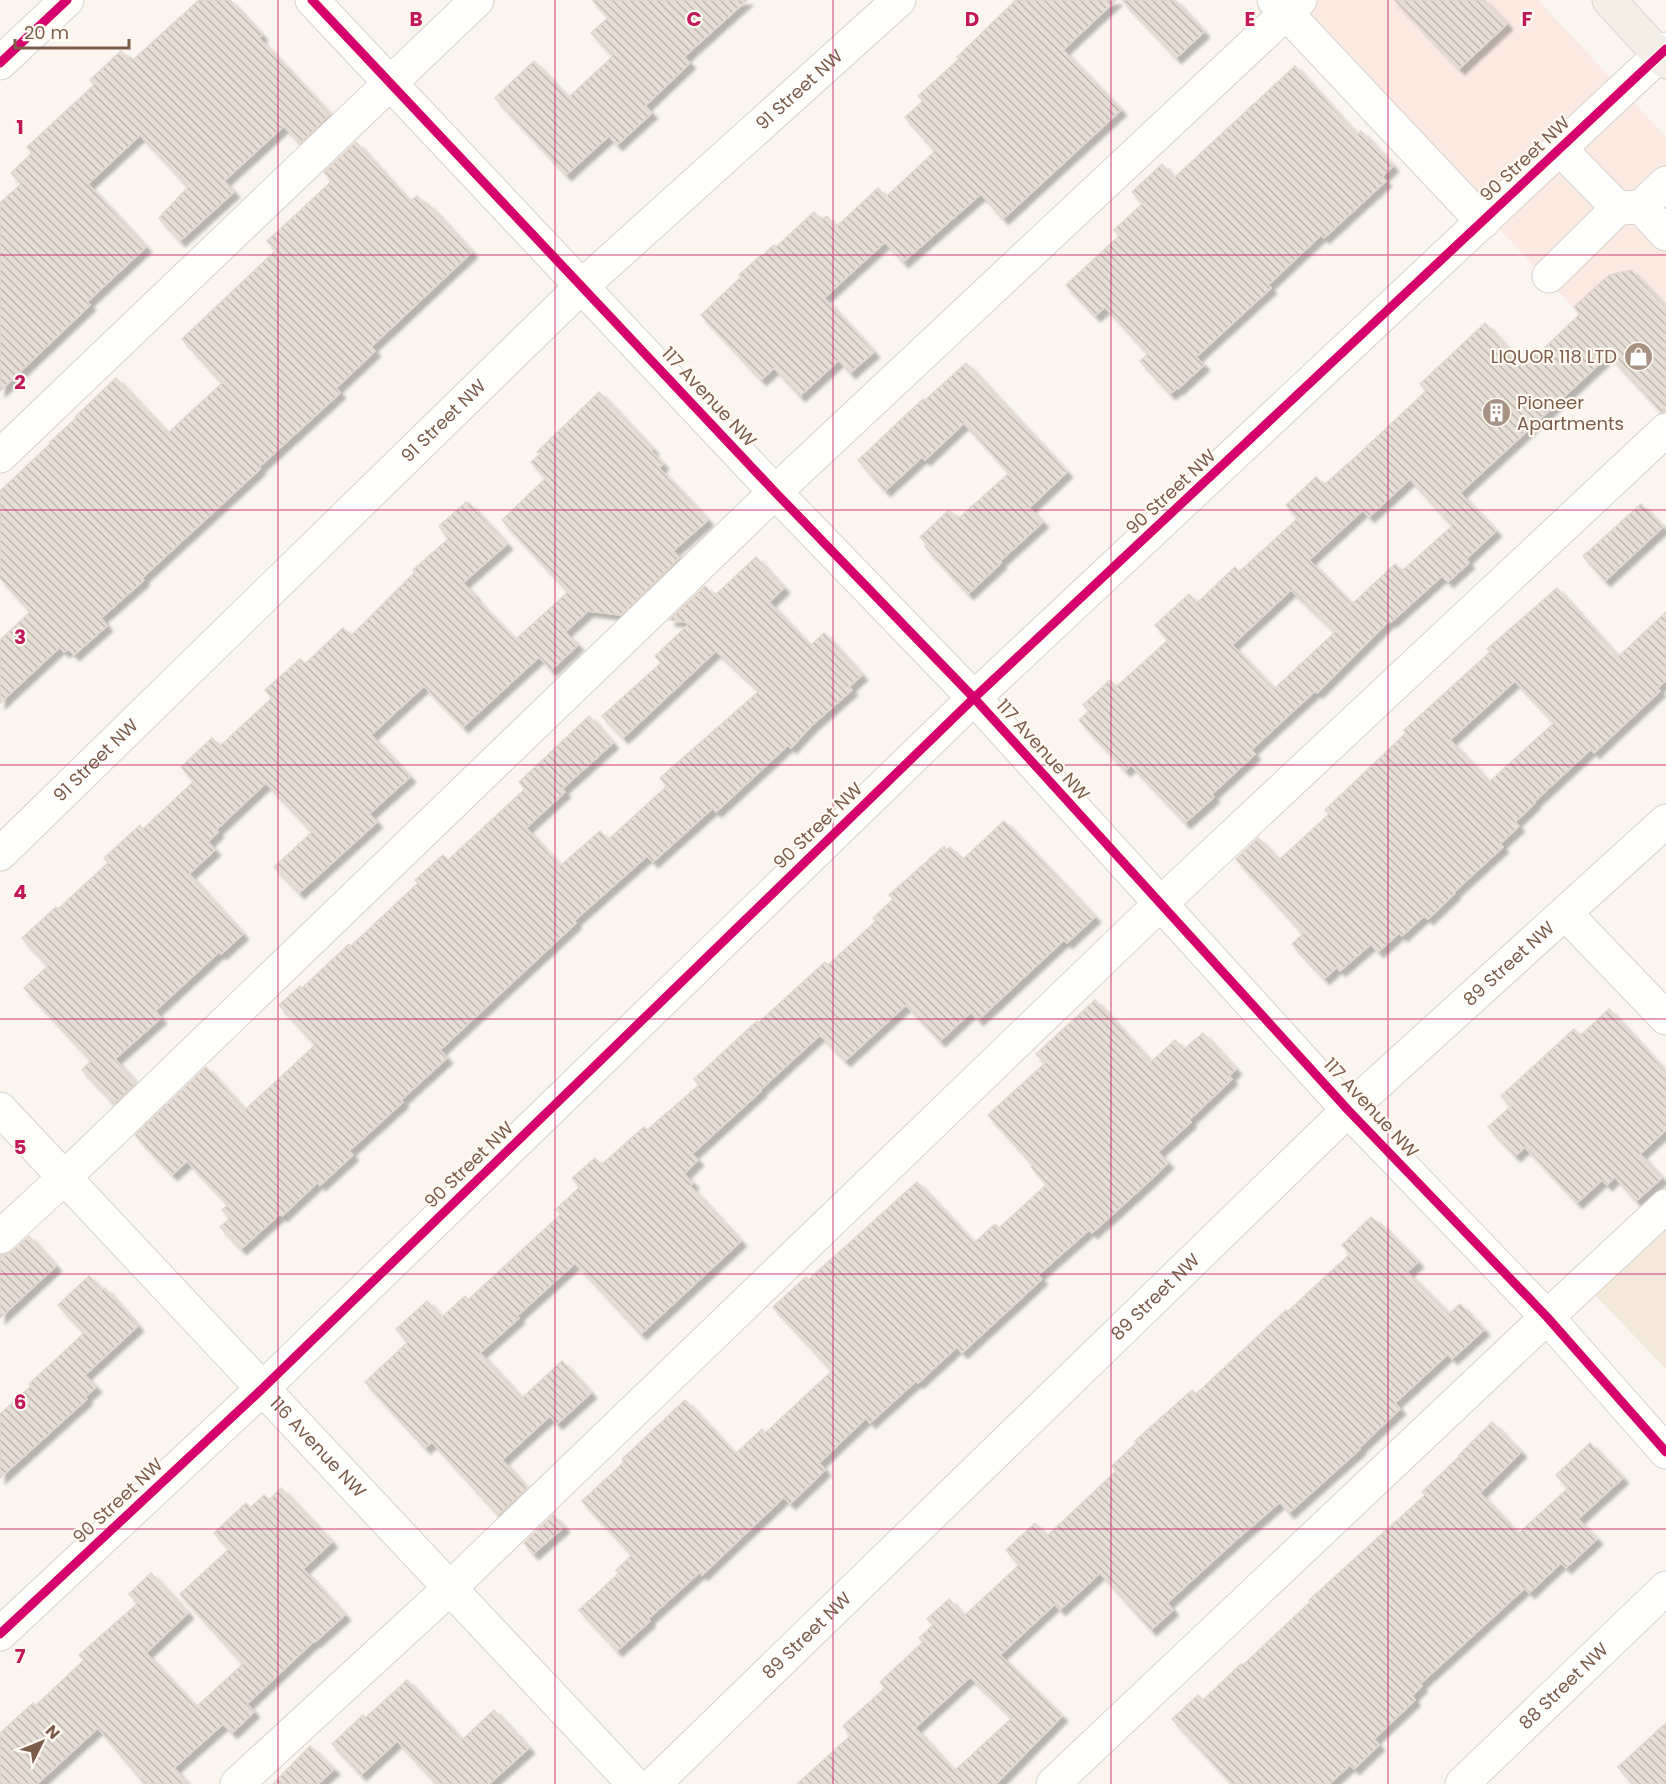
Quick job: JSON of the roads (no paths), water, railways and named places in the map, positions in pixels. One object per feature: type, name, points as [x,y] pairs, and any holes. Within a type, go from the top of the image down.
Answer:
[{"type":"main road","points":[[1609,0],[1664,55]]},
{"type":"street","points":[[0,63],[66,0]]},
{"type":"street","name":"117 Avenue NW","points":[[312,0],[775,492],[974,698],[1348,1110],[1547,1317],[1666,1452]]},
{"type":"street","points":[[0,456],[477,0]]},
{"type":"street","name":"91 Street NW","points":[[0,854],[582,286],[899,0]]},
{"type":"street","points":[[0,1237],[64,1178],[775,492],[1287,4],[1483,222]]},
{"type":"street","name":"90 Street NW","points":[[0,1634],[262,1389],[974,698],[1560,149],[1664,55]]},
{"type":"street","points":[[1560,149],[1629,208],[1666,234]]},
{"type":"street","points":[[1549,276],[1629,208],[1666,183]]},
{"type":"street","points":[[237,1784],[450,1588],[1161,903],[1666,430]]},
{"type":"street","name":"89 Street NW","points":[[654,1784],[1348,1110],[1666,821]]},
{"type":"street","points":[[1565,913],[1661,1002]]},
{"type":"street","name":"116 Avenue NW","points":[[0,1109],[634,1784]]},
{"type":"street","points":[[1053,1784],[1666,1206]]},
{"type":"street","name":"88 Street NW","points":[[1462,1784],[1666,1588]]},
{"type":"place","name":"LIQUOR 118 LTD","points":[[1638,357]]},
{"type":"place","name":"Pioneer Apartments","points":[[1496,413]]}]
